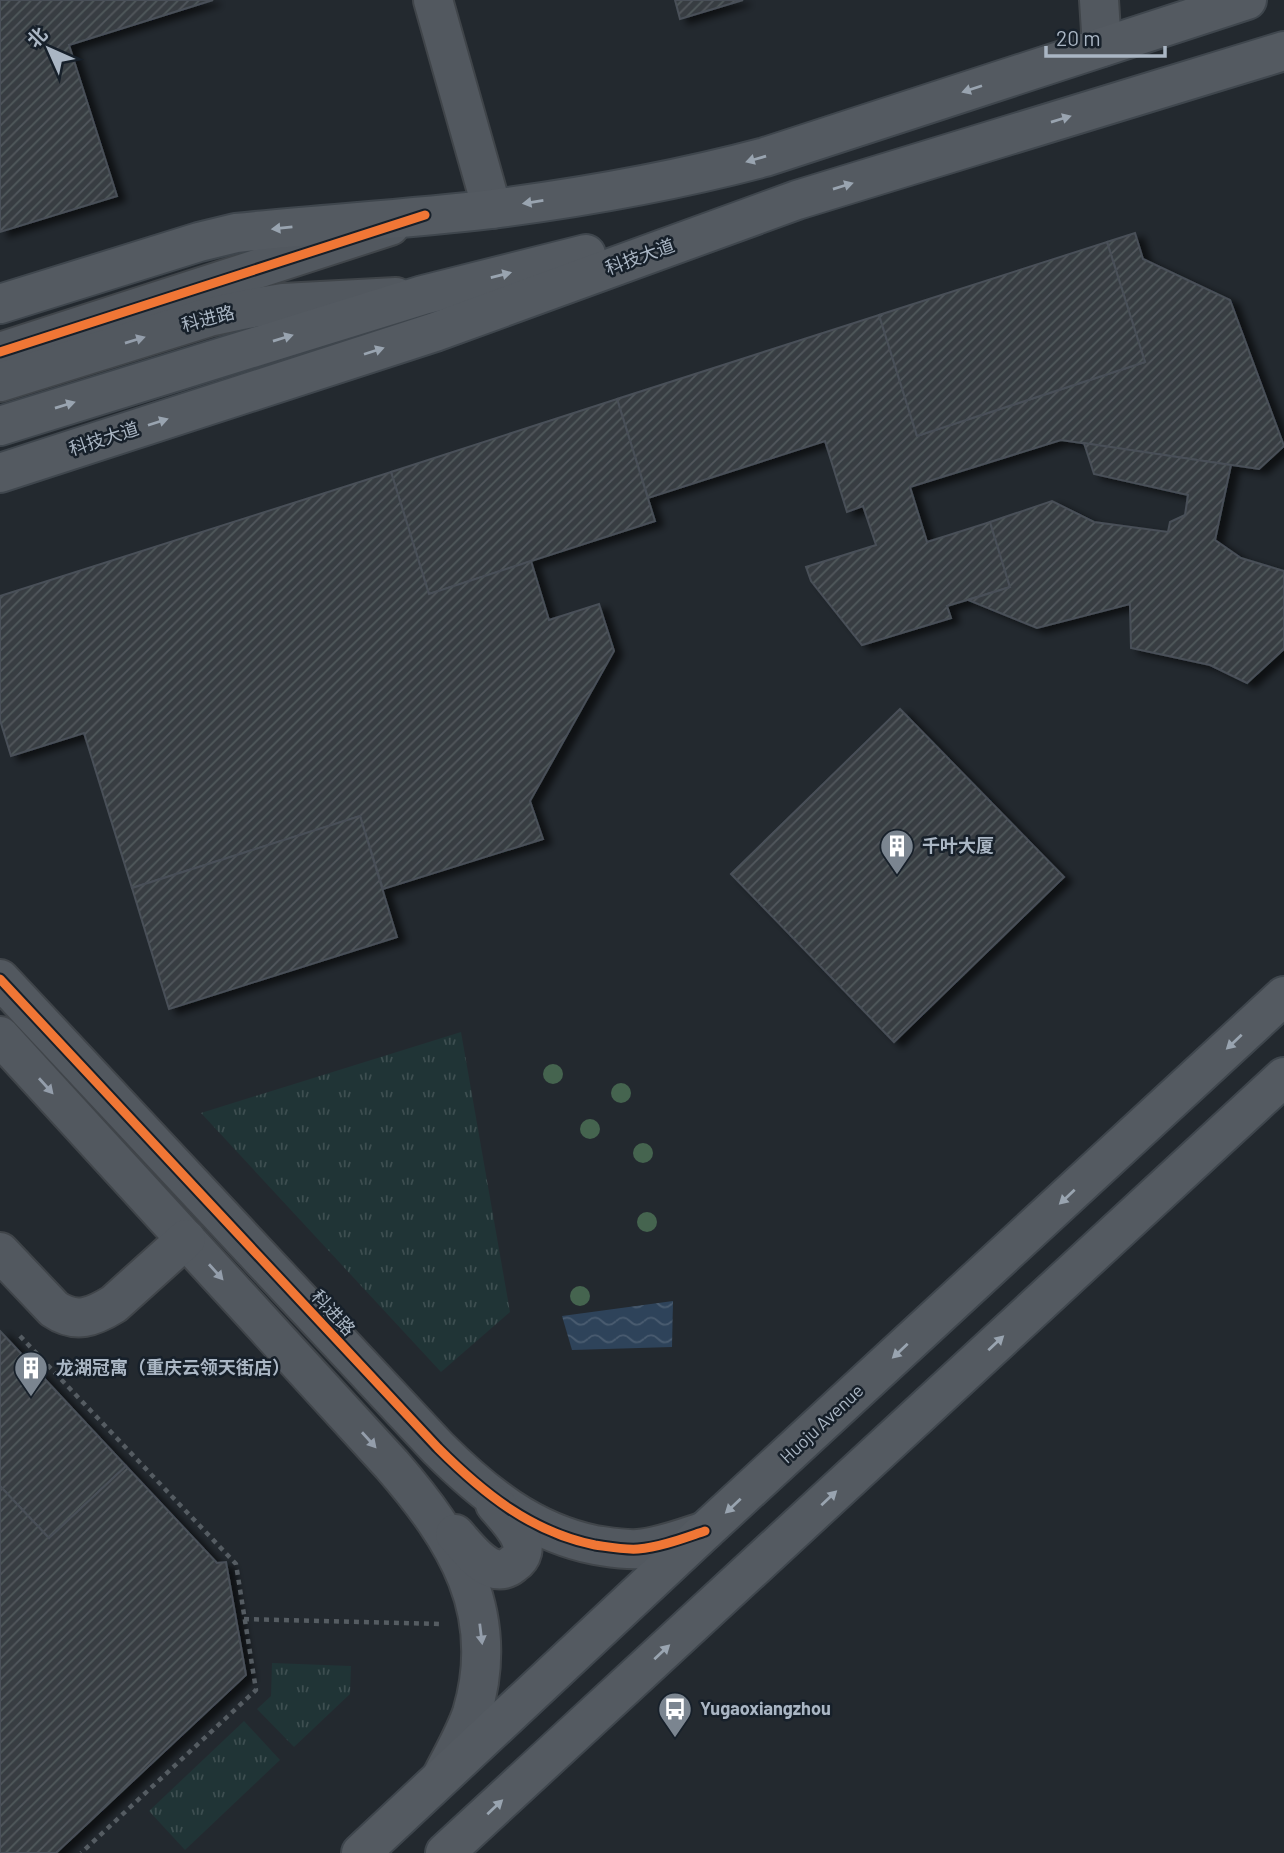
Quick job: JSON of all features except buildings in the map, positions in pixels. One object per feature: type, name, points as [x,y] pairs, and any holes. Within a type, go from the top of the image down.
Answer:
[{"type":"main road","points":[[0,304],[236,233],[492,209],[707,173],[765,157],[1247,0]]},
{"type":"main road","name":"科技大道","points":[[0,473],[435,332],[797,200],[1284,51]]},
{"type":"main road","points":[[0,425],[423,295],[797,200]]},
{"type":"main road","name":"Huoju Avenue","points":[[361,1853],[1284,996]]},
{"type":"main road","points":[[445,1853],[1284,1077]]},
{"type":"street","points":[[433,0],[492,209]]},
{"type":"street","points":[[1099,0],[1102,47]]},
{"type":"street","points":[[0,352],[425,215]]},
{"type":"street","name":"科进路","points":[[0,382],[209,317],[247,309],[283,303],[423,295]]},
{"type":"street","name":"科进路","points":[[0,979],[438,1448],[485,1492],[532,1523],[560,1535],[613,1548],[637,1549],[661,1545],[705,1531]]},
{"type":"street","points":[[0,1036],[474,1555],[492,1568],[510,1567],[519,1560],[523,1551],[522,1542],[511,1523],[485,1492]]},
{"type":"street","points":[[0,1252],[54,1310],[63,1316],[85,1317],[114,1304],[186,1239]]},
{"type":"street","points":[[420,1497],[449,1542],[467,1578],[478,1612],[482,1648],[480,1683],[471,1716],[441,1779]]},
{"type":"path","points":[[19,1335],[236,1564],[256,1690],[81,1853]]},
{"type":"path","points":[[244,1619],[449,1625]]},
{"type":"green space","points":[[461,1032],[510,1312],[441,1372],[201,1113]]},
{"type":"green space","points":[[272,1663],[351,1666],[350,1694],[294,1747],[257,1709],[271,1696]]},
{"type":"green space","points":[[244,1721],[280,1760],[185,1850],[149,1811]]},
{"type":"water","points":[[673,1301],[672,1347],[572,1350],[562,1316]]},
{"type":"cycle path","points":[[0,352],[425,215]]},
{"type":"cycle path","points":[[0,979],[438,1448],[491,1495],[550,1531],[595,1545],[627,1549],[647,1548],[705,1531]]},
{"type":"place","name":"千叶大厦","points":[[897,876]]},
{"type":"place","name":"龙湖冠寓（重庆云领天街店）","points":[[31,1398]]},
{"type":"place","name":"Yugaoxiangzhou","points":[[675,1739]]}]
